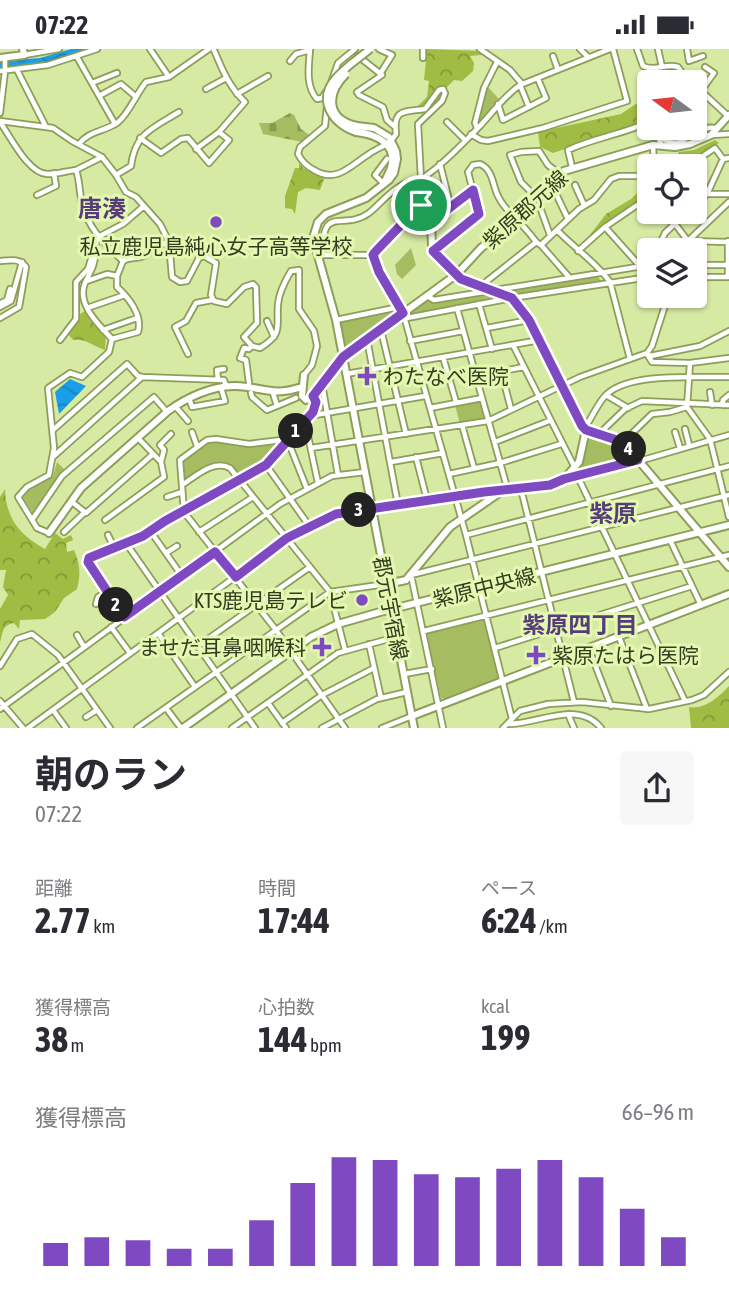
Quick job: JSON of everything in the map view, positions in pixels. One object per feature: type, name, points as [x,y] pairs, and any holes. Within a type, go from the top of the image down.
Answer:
[{"type":"street","points":[[0,113],[2,58],[24,52],[59,49]]},
{"type":"street","points":[[80,49],[80,56],[92,83],[115,124]]},
{"type":"street","points":[[3,71],[80,56],[97,49]]},
{"type":"street","points":[[150,49],[169,77]]},
{"type":"street","points":[[79,145],[90,133],[115,124],[146,82],[169,77],[213,49],[226,78],[245,102],[219,132],[195,149]]},
{"type":"street","points":[[290,61],[296,54],[310,49],[309,84],[313,96],[322,98],[330,85]]},
{"type":"street","points":[[371,49],[338,82],[332,96],[334,110],[339,118],[356,129],[378,129],[396,151],[397,164],[392,177],[384,184],[375,175],[387,159]]},
{"type":"street","points":[[379,49],[392,55],[380,74],[382,75],[358,92],[364,99],[377,102],[383,107],[387,120],[395,127]]},
{"type":"street","points":[[423,49],[423,58]]},
{"type":"street","points":[[480,49],[510,70],[521,84],[529,107]]},
{"type":"street","points":[[580,49],[588,57]]},
{"type":"street","points":[[426,200],[373,255],[320,255],[323,233],[330,223],[362,217],[400,186],[421,179],[477,128],[497,103],[521,84],[612,49],[627,101],[543,128],[488,141],[471,134]]},
{"type":"street","points":[[637,49],[643,66],[652,69],[671,65],[680,70]]},
{"type":"street","points":[[658,49],[662,67]]},
{"type":"street","points":[[687,49],[689,61],[703,56]]},
{"type":"street","points":[[380,74],[354,51],[338,63],[326,96],[325,126],[299,149],[299,157],[305,165],[324,175],[339,174],[389,143],[396,134],[396,117],[404,112],[425,109],[439,90],[443,89],[445,93],[442,101],[418,124],[421,179],[431,222],[433,251],[464,280],[512,298],[529,320],[586,430],[623,442],[729,567]]},
{"type":"street","points":[[553,56],[558,71]]},
{"type":"street","points":[[477,128],[475,123],[484,88],[497,62]]},
{"type":"street","points":[[705,67],[714,73],[701,91],[729,115]]},
{"type":"street","points":[[17,70],[45,125]]},
{"type":"street","points":[[92,83],[117,73]]},
{"type":"street","points":[[237,95],[268,76]]},
{"type":"street","points":[[206,89],[226,78]]},
{"type":"street","points":[[497,103],[503,120],[546,98],[538,79]]},
{"type":"street","points":[[99,96],[121,85],[135,96]]},
{"type":"street","points":[[116,175],[131,166],[134,146],[140,138],[179,112]]},
{"type":"street","name":"紫原郡元線","points":[[313,396],[343,357],[381,329],[401,310],[427,296],[457,274],[481,248],[507,229],[560,174],[572,167],[657,145],[685,146],[710,135],[729,115]]},
{"type":"street","points":[[0,121],[45,125],[60,131],[102,157],[126,193],[136,197],[160,224],[169,242],[172,277],[180,282],[187,281],[201,256],[213,259],[216,263],[212,300]]},
{"type":"street","points":[[0,121],[33,169],[44,174],[76,170],[102,157]]},
{"type":"street","points":[[447,122],[465,140]]},
{"type":"street","points":[[572,167],[568,150],[637,128]]},
{"type":"street","points":[[707,129],[717,128]]},
{"type":"street","points":[[140,138],[161,152],[187,138],[209,163],[229,140],[219,132]]},
{"type":"street","points":[[710,135],[729,135]]},
{"type":"street","points":[[656,154],[657,140]]},
{"type":"street","points":[[666,140],[675,143],[684,140]]},
{"type":"street","points":[[706,154],[715,148],[726,159],[707,194],[729,194]]},
{"type":"street","points":[[536,197],[521,182],[510,155],[539,151],[548,165],[560,174]]},
{"type":"street","points":[[440,164],[451,208]]},
{"type":"street","points":[[433,251],[479,214],[469,169],[476,164],[484,165],[490,171],[499,199],[569,277]]},
{"type":"street","points":[[76,170],[82,204],[98,237],[123,261]]},
{"type":"street","points":[[37,195],[56,186],[54,173]]},
{"type":"street","points":[[491,289],[487,281],[550,236],[584,205],[594,200],[615,177],[637,177]]},
{"type":"street","name":"郡元宇宿線","points":[[384,184],[354,204],[331,211],[318,222],[313,238],[320,255],[343,357],[414,728]]},
{"type":"street","points":[[575,185],[584,205]]},
{"type":"street","points":[[431,222],[473,190]]},
{"type":"street","points":[[557,196],[568,219]]},
{"type":"street","points":[[691,238],[729,202]]},
{"type":"street","points":[[578,251],[637,205]]},
{"type":"street","points":[[60,340],[76,319],[76,282],[88,269],[98,237],[123,224],[144,206]]},
{"type":"street","points":[[541,210],[550,236]]},
{"type":"street","points":[[661,238],[673,224]]},
{"type":"street","points":[[675,224],[686,238]]},
{"type":"street","points":[[606,227],[637,263]]},
{"type":"street","points":[[557,230],[603,271],[610,282],[631,359]]},
{"type":"street","points":[[707,241],[728,241],[729,277],[707,277]]},
{"type":"street","points":[[112,339],[138,332],[140,326],[131,301],[117,286],[117,276],[123,261],[142,257],[159,245],[169,242]]},
{"type":"street","points":[[95,250],[96,259],[83,287],[84,299],[90,316],[112,339]]},
{"type":"street","points":[[373,255],[376,267],[407,318],[637,279]]},
{"type":"street","points":[[0,261],[14,260],[22,262],[26,267],[21,302],[16,310],[0,318]]},
{"type":"street","points":[[0,305],[11,301],[22,262]]},
{"type":"street","points":[[427,296],[440,299],[637,265]]},
{"type":"street","points":[[707,265],[728,265]]},
{"type":"street","points":[[124,617],[88,560],[151,532],[165,521],[266,465],[309,416],[316,402],[313,396],[303,399],[302,387],[304,375],[312,365],[317,346],[314,331],[299,309],[299,270],[291,271],[283,285],[278,305],[279,331],[260,348],[252,346],[244,337],[257,323],[256,287],[253,284],[244,287],[225,305],[212,300],[196,303],[186,321],[175,327],[188,354]]},
{"type":"street","points":[[86,281],[107,274],[117,276]]},
{"type":"street","points":[[0,305],[6,300],[10,289]]},
{"type":"street","points":[[87,308],[125,295]]},
{"type":"street","points":[[480,305],[492,349]]},
{"type":"street","points":[[457,308],[495,442],[505,491]]},
{"type":"street","points":[[311,448],[488,421],[562,384],[647,353],[652,346],[664,308]]},
{"type":"street","points":[[335,320],[401,310]]},
{"type":"street","points":[[401,310],[456,496],[511,722]]},
{"type":"street","points":[[103,330],[137,318]]},
{"type":"street","points":[[486,328],[529,320]]},
{"type":"street","points":[[267,321],[274,337]]},
{"type":"street","points":[[381,329],[406,434]]},
{"type":"street","points":[[410,341],[463,331]]},
{"type":"street","points":[[647,353],[650,356],[700,346],[729,331]]},
{"type":"street","points":[[112,339],[109,352],[82,377],[70,373],[48,388],[53,430],[53,457],[49,475],[27,487],[18,497],[37,528],[49,533],[81,488],[175,406],[189,398],[223,387],[238,386],[272,393],[283,393],[302,387]]},
{"type":"street","points":[[367,339],[398,505]]},
{"type":"street","points":[[346,374],[540,340]]},
{"type":"street","points":[[513,345],[685,701]]},
{"type":"street","points":[[250,383],[246,360],[240,358],[244,348],[249,349],[252,346]]},
{"type":"street","points":[[647,353],[652,362],[690,363],[729,358]]},
{"type":"street","points":[[443,357],[456,402]]},
{"type":"street","points":[[690,363],[688,405],[709,439],[727,496],[729,517]]},
{"type":"street","points":[[53,430],[127,365],[142,377],[223,380],[225,401],[192,407],[189,398]]},
{"type":"street","points":[[476,376],[524,367]]},
{"type":"street","points":[[218,380],[216,370],[224,369]]},
{"type":"street","points":[[501,371],[511,409]]},
{"type":"street","points":[[53,457],[142,377]]},
{"type":"street","points":[[576,472],[586,426],[606,395],[639,381],[729,377]]},
{"type":"street","points":[[322,384],[338,475]]},
{"type":"street","points":[[709,392],[712,405]]},
{"type":"street","points":[[251,393],[252,397],[267,409],[296,398]]},
{"type":"street","points":[[272,393],[277,406]]},
{"type":"street","points":[[606,395],[628,408]]},
{"type":"street","points":[[722,405],[729,395]]},
{"type":"street","points":[[309,416],[425,396]]},
{"type":"street","points":[[32,520],[62,476],[154,397],[167,412]]},
{"type":"street","points":[[430,408],[482,398]]},
{"type":"street","points":[[599,434],[616,416],[642,401],[729,405]]},
{"type":"street","points":[[623,442],[653,414],[670,412],[688,405]]},
{"type":"street","points":[[175,406],[188,421]]},
{"type":"street","points":[[305,421],[317,483]]},
{"type":"street","points":[[495,442],[550,421]]},
{"type":"street","points":[[462,425],[474,468]]},
{"type":"street","points":[[685,429],[690,445]]},
{"type":"street","points":[[192,432],[197,446]]},
{"type":"street","points":[[675,432],[680,448]]},
{"type":"street","points":[[105,520],[164,477],[161,462],[164,450],[160,445],[171,434]]},
{"type":"street","points":[[28,728],[287,538],[336,514],[550,485],[576,472],[638,460],[729,435]]},
{"type":"street","points":[[138,438],[161,462]]},
{"type":"street","points":[[289,440],[249,444],[216,439],[207,440],[197,446],[180,460],[184,512],[276,629],[345,728]]},
{"type":"street","points":[[289,440],[307,489]]},
{"type":"street","points":[[449,474],[500,463],[561,444]]},
{"type":"street","points":[[391,461],[443,453]]},
{"type":"street","points":[[64,532],[152,455]]},
{"type":"street","points":[[416,457],[427,501]]},
{"type":"street","points":[[182,485],[219,464],[227,466],[330,592],[345,650]]},
{"type":"street","points":[[266,465],[310,527]]},
{"type":"street","points":[[466,535],[729,466]]},
{"type":"street","points":[[2,707],[290,498],[338,475],[365,472]]},
{"type":"street","points":[[521,489],[574,702]]},
{"type":"street","points":[[137,728],[330,592],[400,582],[411,575],[461,517],[505,491]]},
{"type":"street","points":[[167,497],[182,492]]},
{"type":"street","points":[[199,532],[253,496]]},
{"type":"street","points":[[411,575],[727,496]]},
{"type":"street","points":[[72,502],[84,513]]},
{"type":"street","name":"紫原中央線","points":[[182,728],[320,632],[338,624],[729,525]]},
{"type":"street","points":[[151,532],[182,576]]},
{"type":"street","points":[[108,535],[114,548]]},
{"type":"street","points":[[670,540],[701,605]]},
{"type":"street","points":[[126,543],[255,728]]},
{"type":"street","points":[[166,553],[177,546]]},
{"type":"street","points":[[424,631],[729,555]]},
{"type":"street","points":[[198,646],[310,567]]},
{"type":"street","points":[[411,575],[443,728]]},
{"type":"street","points":[[495,648],[692,586]]},
{"type":"street","points":[[96,604],[98,597],[107,591]]},
{"type":"street","points":[[382,728],[729,594]]},
{"type":"street","points":[[111,627],[130,653]]},
{"type":"street","points":[[158,633],[195,687]]},
{"type":"street","points":[[0,666],[17,639],[32,635],[64,662],[110,728]]},
{"type":"street","points":[[77,635],[85,647]]},
{"type":"street","points":[[232,728],[345,650],[396,637]]},
{"type":"street","points":[[619,637],[647,709]]},
{"type":"street","points":[[369,644],[380,698]]},
{"type":"street","points":[[589,649],[611,706]]},
{"type":"street","points":[[268,703],[284,726],[322,695],[374,668]]},
{"type":"street","points":[[404,674],[432,669]]},
{"type":"street","points":[[503,728],[520,711],[548,704],[574,702],[647,709],[685,701],[705,695],[729,672]]},
{"type":"street","points":[[321,728],[380,698],[408,691]]},
{"type":"street","points":[[0,701],[2,707],[23,728]]},
{"type":"street","points":[[166,708],[182,728]]},
{"type":"street","points":[[86,717],[97,710]]},
{"type":"street","points":[[53,711],[66,728]]},
{"type":"street","points":[[511,722],[524,726],[568,714],[586,715],[601,728]]},
{"type":"street","points":[[568,714],[574,728]]},
{"type":"green space","points":[[427,49],[482,51],[481,55],[470,56],[474,63],[473,71],[462,81],[454,80],[447,87],[444,102],[432,107],[417,107],[427,97],[429,81],[424,80]]},
{"type":"green space","points":[[487,86],[499,99],[477,123]]},
{"type":"green space","points":[[637,103],[637,125],[553,153],[540,147],[538,132],[621,114]]},
{"type":"green space","points":[[290,113],[294,115],[301,129],[312,137],[302,142],[263,134],[259,123],[272,123]]},
{"type":"green space","points":[[715,140],[719,143],[699,154],[678,154]]},
{"type":"green space","points":[[299,163],[324,179],[320,190],[306,188],[298,192],[295,214],[292,209],[285,208],[285,196]]},
{"type":"green space","points":[[637,193],[637,204],[586,240],[606,214]]},
{"type":"green space","points":[[411,248],[416,265],[402,279],[397,274],[395,265]]},
{"type":"green space","points":[[596,274],[601,281],[516,296],[507,291]]},
{"type":"green space","points":[[492,293],[494,299],[409,314],[426,301],[439,303]]},
{"type":"green space","points":[[85,311],[106,336],[105,350],[85,341],[73,340],[68,334],[80,314]]},
{"type":"green space","points":[[396,311],[348,348],[346,348],[341,321]]},
{"type":"green space","points":[[481,401],[486,419],[460,424],[455,405]]},
{"type":"green space","points":[[589,434],[621,445],[632,460],[580,473],[578,469],[585,454]]},
{"type":"green space","points":[[216,440],[231,445],[248,446],[285,443],[264,464],[241,477],[229,465],[216,463],[183,481],[181,460],[207,441]]},
{"type":"green space","points":[[57,462],[65,470],[33,513],[23,498],[27,491],[53,476]]},
{"type":"green space","points":[[5,489],[8,509],[16,525],[36,544],[45,549],[55,533],[63,539],[71,535],[73,540],[66,543],[67,552],[74,550],[79,574],[77,589],[64,598],[55,612],[45,619],[20,620],[19,629],[14,623],[7,625],[0,643],[0,609],[8,595],[3,587],[6,570],[0,570],[0,497]]},
{"type":"green space","points":[[484,620],[500,680],[463,695],[441,698],[426,633]]},
{"type":"green space","points":[[729,686],[729,728],[691,728],[689,707],[706,705]]},
{"type":"water","points":[[71,49],[92,49],[43,64],[0,69],[0,61],[40,58]]},
{"type":"water","points":[[70,379],[86,386],[59,414],[55,392]]},
{"type":"place","name":"私立鹿児島純心女子高等学校","points":[[216,222]]},
{"type":"place","name":"わたなべ医院","points":[[367,376]]},
{"type":"place","name":"KTS鹿児島テレビ","points":[[362,600]]},
{"type":"place","name":"ませだ耳鼻咽喉科","points":[[322,647]]},
{"type":"place","name":"紫原たはら医院","points":[[536,655]]},
{"type":"district","name":"唐湊","points":[[102,208]]},
{"type":"district","name":"紫原","points":[[613,513]]},
{"type":"district","name":"紫原四丁目","points":[[580,625]]},
{"type":"route","points":[[473,190],[479,214],[433,251],[436,256],[461,279],[512,298],[529,320],[582,426],[586,430],[623,442],[638,460],[550,485],[336,514],[287,538],[236,577],[215,552],[124,617],[96,576],[88,562],[89,558],[151,532],[165,521],[266,465],[313,412],[316,399],[313,396],[343,357],[403,313],[376,267],[373,255],[421,205],[426,200],[431,222],[473,190]]}]
